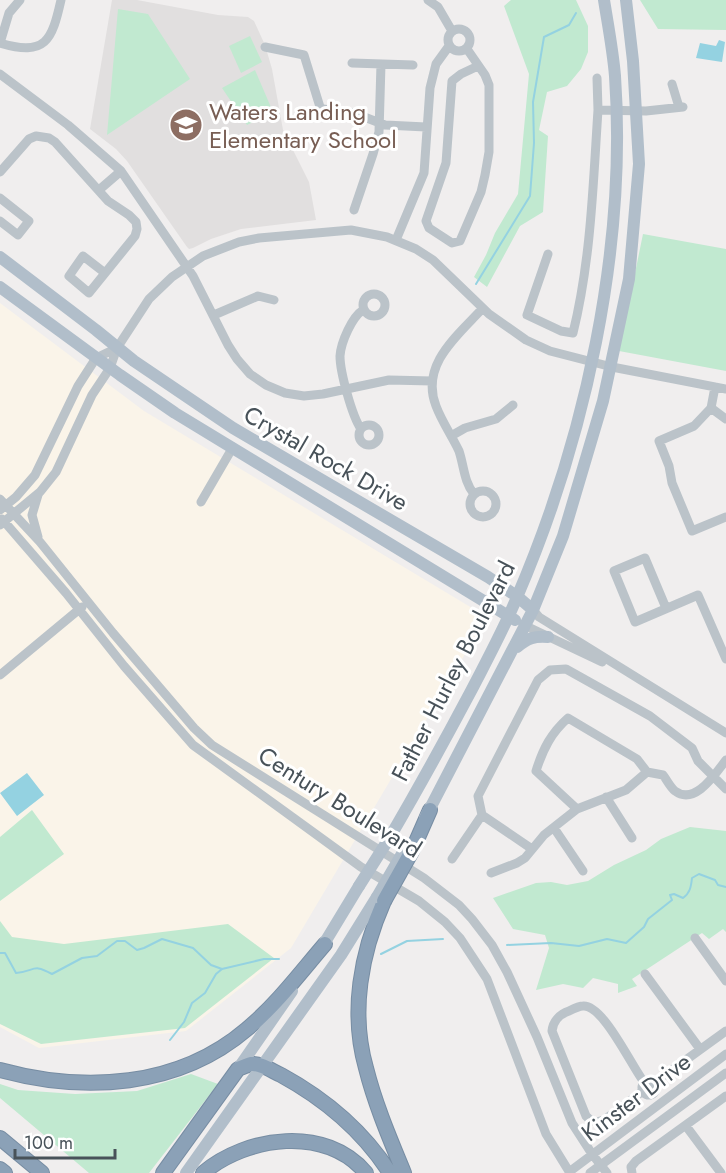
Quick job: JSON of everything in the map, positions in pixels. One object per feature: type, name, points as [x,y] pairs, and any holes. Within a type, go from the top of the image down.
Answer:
[{"type":"highway","points":[[404,1173],[365,1068],[359,1024],[362,972],[381,899],[430,810]]},
{"type":"highway","points":[[0,1070],[31,1078],[98,1084],[157,1076],[183,1067],[227,1045],[247,1029],[284,992],[325,944]]},
{"type":"highway","points":[[163,1173],[238,1069],[251,1064],[263,1066],[319,1097],[361,1135],[390,1173]]},
{"type":"highway","points":[[0,1138],[42,1173]]},
{"type":"highway","points":[[203,1173],[218,1162],[248,1148],[280,1141],[302,1142],[333,1149],[351,1158],[366,1173]]},
{"type":"highway","points":[[0,1169],[5,1173]]},
{"type":"main road","name":"Father Hurley Boulevard","points":[[238,1069],[325,944],[429,769],[509,617],[549,517],[567,461],[604,299],[615,186],[616,110],[615,75],[604,0]]},
{"type":"main road","name":"Father Hurley Boulevard","points":[[430,810],[533,610],[563,536],[583,474],[612,367],[629,279],[639,164],[637,111],[626,0]]},
{"type":"main road","name":"Crystal Rock Drive","points":[[0,257],[117,348],[232,428],[488,577],[533,610]]},
{"type":"main road","name":"Crystal Rock Drive","points":[[0,287],[175,413],[526,626]]},
{"type":"main road","points":[[514,650],[527,639],[535,636],[548,637]]},
{"type":"main road","points":[[186,1173],[381,899]]},
{"type":"street","points":[[20,0],[9,13],[0,43],[32,49],[48,39],[55,27],[61,0]]},
{"type":"street","points":[[428,0],[438,7],[452,31]]},
{"type":"street","points":[[462,29],[469,34],[470,42],[466,49],[457,52],[449,46],[447,40],[452,31],[462,29]]},
{"type":"street","points":[[396,240],[424,173],[426,127],[433,74],[436,64],[449,46]]},
{"type":"street","points":[[265,47],[304,55],[320,107],[323,109],[354,114],[385,125],[426,127]]},
{"type":"street","points":[[466,49],[485,75],[489,84],[489,152],[481,192],[460,241],[452,243],[427,225],[428,216],[441,180],[448,150],[452,81],[478,66]]},
{"type":"street","points":[[352,63],[413,65]]},
{"type":"street","points":[[354,210],[374,154],[379,121],[381,64]]},
{"type":"street","points":[[0,74],[83,137],[121,171],[186,266],[237,359],[250,374],[266,385],[285,393],[304,396],[389,380],[432,381]]},
{"type":"street","points":[[548,254],[527,315],[555,328],[573,333],[584,282],[588,243],[598,110],[597,78]]},
{"type":"street","points":[[598,110],[637,111],[681,107],[672,84]]},
{"type":"street","points":[[0,172],[22,144],[29,139],[42,136],[54,142],[108,201],[136,222],[135,236],[105,273]]},
{"type":"street","points":[[99,190],[121,171]]},
{"type":"street","points":[[424,173],[441,180]]},
{"type":"street","points":[[0,198],[29,220],[18,235],[0,221]]},
{"type":"street","points":[[1,521],[15,514],[40,492],[56,472],[92,395],[110,368],[117,348],[149,299],[172,276],[203,256],[222,247],[259,238],[351,230],[396,240],[433,260],[482,309],[526,340],[550,351],[612,367],[726,389]]},
{"type":"street","points":[[214,315],[258,296],[274,300]]},
{"type":"street","points":[[474,494],[469,488],[459,452],[435,404],[432,381],[435,366],[442,352],[482,309]]},
{"type":"street","points":[[361,429],[356,422],[340,356],[358,313],[363,310]]},
{"type":"street","points":[[2,504],[16,497],[35,476],[78,386],[96,358],[117,348]]},
{"type":"street","points":[[715,387],[711,408],[694,426],[659,441],[669,466],[672,483],[692,531],[726,517]]},
{"type":"street","points":[[451,436],[465,428],[496,419],[513,405]]},
{"type":"street","points":[[711,408],[726,419]]},
{"type":"street","points":[[201,502],[233,447]]},
{"type":"street","points":[[40,492],[32,515],[40,542]]},
{"type":"street","name":"Century Boulevard","points":[[2,504],[15,514],[40,542],[194,728],[212,745],[424,878],[459,905],[472,919],[492,945],[507,972],[537,1037],[572,1123],[604,1169]]},
{"type":"street","name":"Century Boulevard","points":[[1,521],[193,745],[361,867],[419,901],[445,922],[460,938],[487,979],[542,1125],[552,1146],[570,1172]]},
{"type":"street","points":[[666,608],[645,558],[614,571],[635,621],[698,595],[726,659]]},
{"type":"street","points":[[0,675],[88,601]]},
{"type":"street","name":"Crystal Rock Drive","points":[[533,610],[539,617],[726,733]]},
{"type":"street","name":"Crystal Rock Drive","points":[[526,626],[640,680]]},
{"type":"street","points":[[532,849],[482,815],[478,796],[538,680],[550,670],[566,669],[650,716],[692,748],[698,761],[726,789]]},
{"type":"street","points":[[577,809],[536,771],[550,738],[568,718],[637,759],[647,772],[663,776],[674,790],[684,795],[692,795],[699,790],[726,760]]},
{"type":"street","points":[[491,873],[517,863],[577,809],[626,790],[647,772]]},
{"type":"street","points":[[606,797],[632,838]]},
{"type":"street","points":[[452,859],[482,815]]},
{"type":"street","points":[[554,828],[583,871]]},
{"type":"street","points":[[695,938],[726,981]]},
{"type":"street","points":[[645,974],[700,1049]]},
{"type":"street","points":[[661,1104],[648,1088],[617,1039],[590,1007],[583,1005],[568,1011],[552,1024],[552,1031],[586,1116],[596,1122],[604,1120],[648,1088],[700,1049],[726,1031]]},
{"type":"street","name":"Kinster Drive","points":[[570,1172],[726,1054]]},
{"type":"street","name":"Kinster Drive","points":[[590,1173],[604,1169],[726,1073]]},
{"type":"street","points":[[632,1173],[631,1167],[636,1161],[726,1096]]},
{"type":"street","points":[[686,1126],[721,1173]]},
{"type":"shaded area","name":"Waters Landing Elementary School","points":[[112,0],[137,0],[218,15],[248,17],[254,21],[265,45],[272,69],[283,130],[309,182],[316,220],[241,229],[193,248],[187,247],[127,161],[116,149],[90,129]]},
{"type":"shaded area","points":[[0,303],[144,411],[487,617],[291,948],[186,1031],[39,1048],[0,1027]]},
{"type":"green space","points":[[511,0],[576,0],[588,26],[588,52],[581,69],[567,86],[547,92],[539,130],[548,136],[543,212],[520,226],[487,287],[474,277],[495,233],[518,194],[529,74],[504,6]]},
{"type":"green space","points":[[640,0],[726,0],[726,30],[658,29]]},
{"type":"green space","points":[[118,9],[148,14],[190,79],[107,135]]},
{"type":"green space","points":[[250,36],[262,62],[241,73],[229,46]]},
{"type":"green space","points":[[255,70],[273,112],[247,125],[222,88]]},
{"type":"green space","points":[[643,234],[726,249],[726,371],[619,351]]},
{"type":"green space","points":[[32,810],[64,854],[0,901],[0,837]]},
{"type":"green space","points":[[690,827],[726,831],[726,932],[723,929],[709,939],[702,933],[632,979],[637,986],[618,993],[618,984],[593,978],[583,988],[563,984],[536,990],[549,948],[545,935],[513,929],[493,898],[536,883],[551,882],[567,885],[588,881],[614,865],[646,850],[661,839]]},
{"type":"green space","points":[[0,921],[12,937],[64,944],[228,924],[274,958],[185,1028],[41,1044],[0,1024]]},
{"type":"green space","points":[[191,1074],[218,1084],[149,1173],[89,1173],[0,1098],[0,1084],[18,1090],[75,1094],[137,1091]]},
{"type":"water","points":[[719,40],[725,42],[722,62],[696,58],[700,43],[716,46]]},
{"type":"water","points":[[27,773],[44,795],[17,816],[0,793]]},
{"type":"waterway","points":[[476,284],[530,196],[534,143],[533,102],[544,37],[569,25],[576,13]]},
{"type":"waterway","points":[[507,945],[551,943],[579,946],[607,939],[626,943],[644,927],[648,919],[672,900],[670,895],[674,894],[683,898],[690,889],[692,878],[699,874],[726,887]]},
{"type":"waterway","points":[[0,953],[5,953],[16,973],[37,968],[52,974],[82,958],[97,956],[117,941],[125,941],[137,950],[162,939],[193,948],[211,965],[222,969],[264,959],[279,959]]},
{"type":"waterway","points":[[381,954],[407,941],[443,939]]},
{"type":"waterway","points":[[170,1040],[184,1022],[192,1003],[205,993],[216,974],[222,969]]},
{"type":"place","name":"Waters Landing Elementary School","points":[[186,125]]}]
